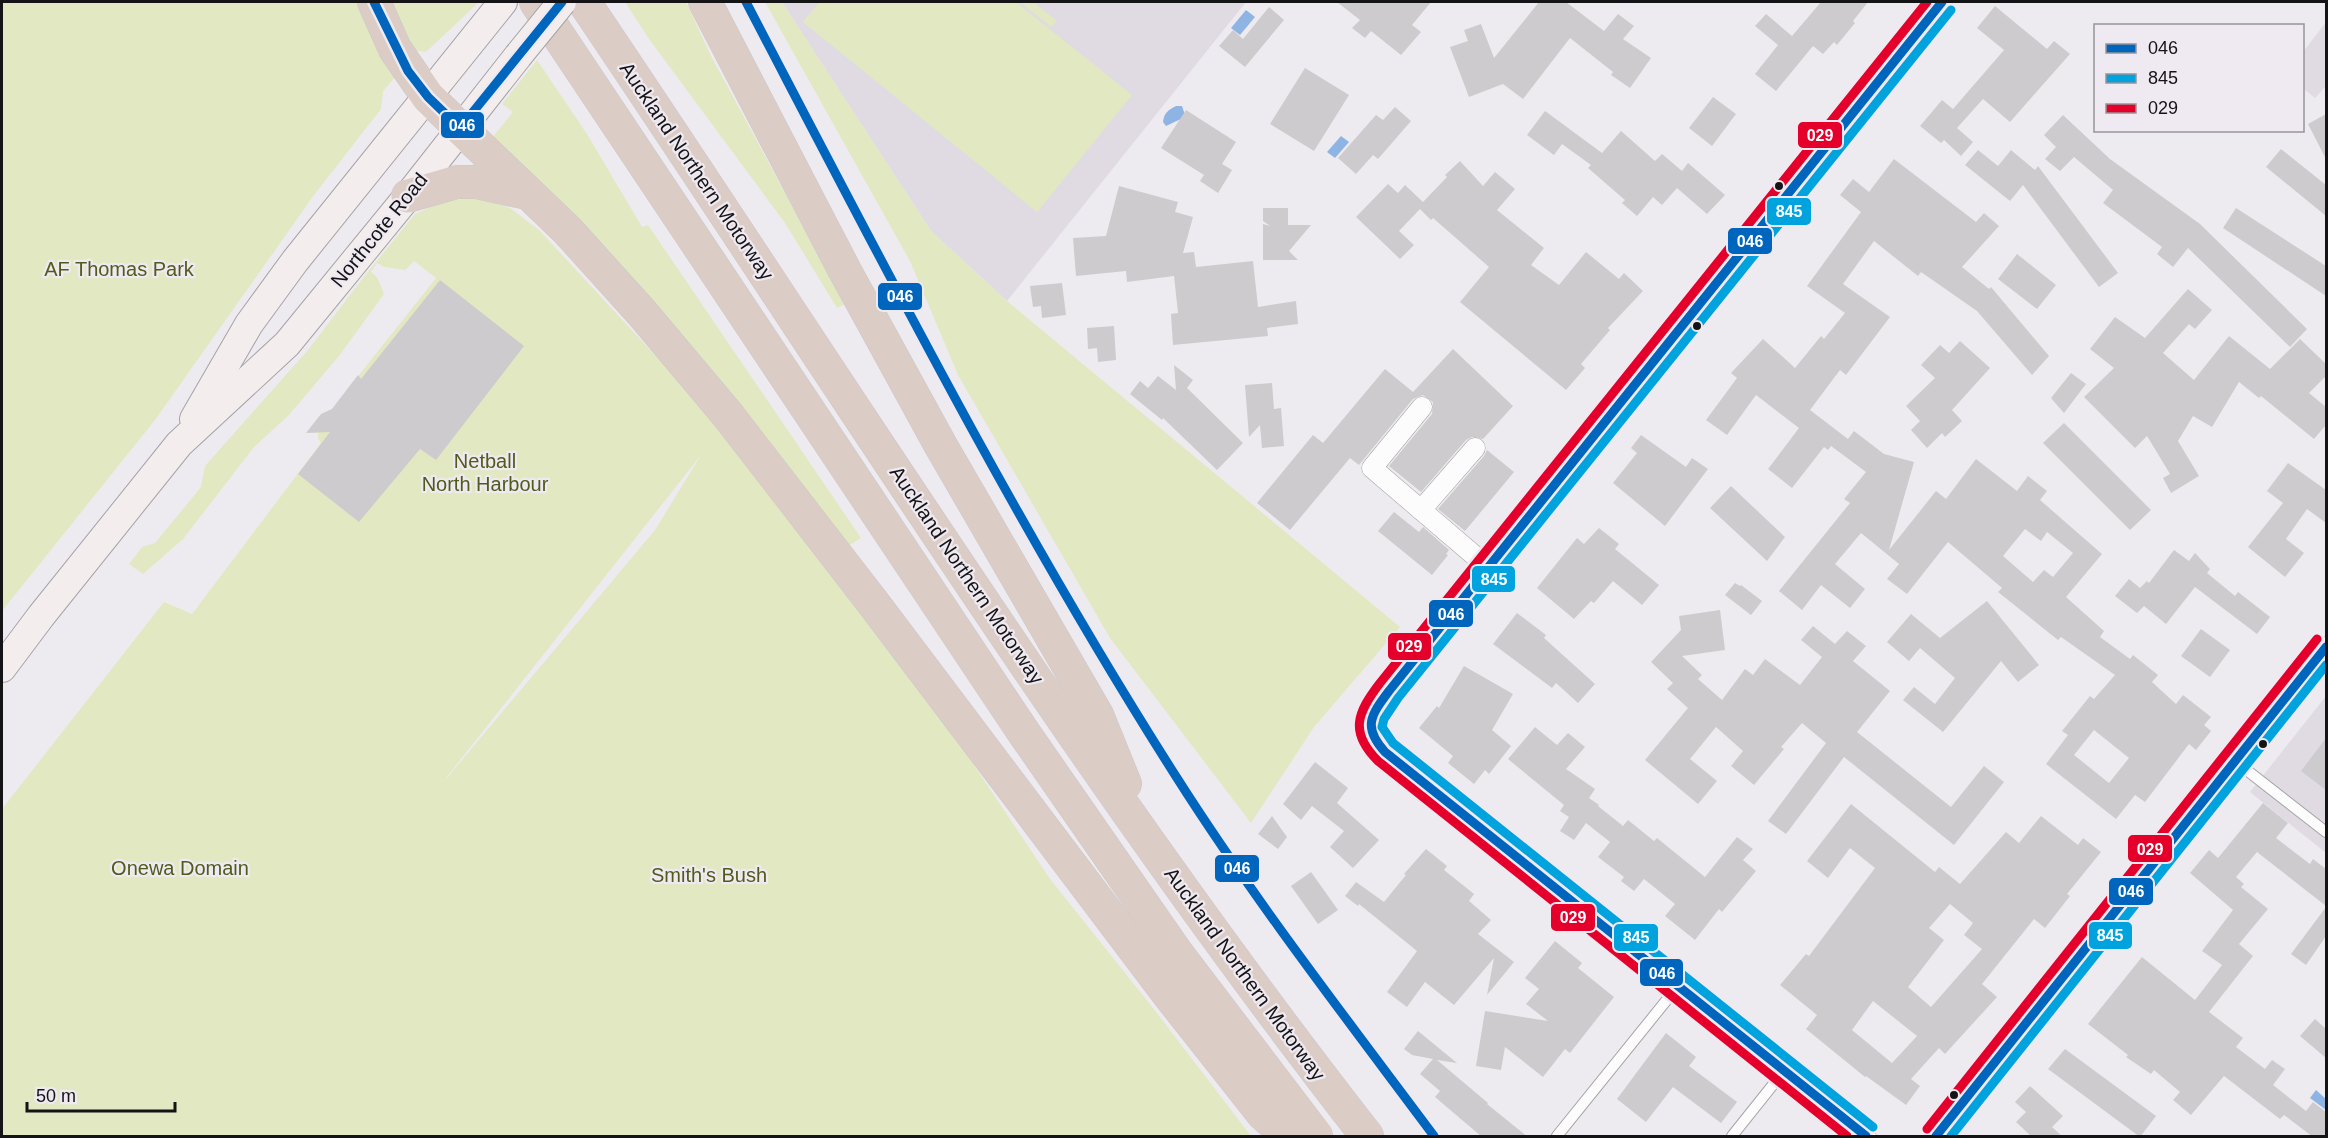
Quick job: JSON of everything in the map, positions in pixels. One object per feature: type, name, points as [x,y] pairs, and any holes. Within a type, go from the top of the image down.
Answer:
[{"type":"highway","points":[[374,2],[395,49],[428,98],[568,231],[727,414],[874,604],[1169,995],[1263,1114],[1288,1137]]},
{"type":"highway","name":"Auckland Northern Motorway","points":[[536,2],[1024,733],[1176,952],[1317,1137]]},
{"type":"highway","name":"Auckland Northern Motorway","points":[[584,2],[1034,677],[1146,839],[1301,1052],[1368,1137]]},
{"type":"highway","points":[[705,2],[845,271],[913,395],[1097,715],[1146,839]]},
{"type":"highway","points":[[408,196],[457,182],[476,182],[527,193]]},
{"type":"main road","name":"Northcote Road","points":[[2,667],[179,444],[287,344],[562,2]]},
{"type":"main road","name":"Northcote Road","points":[[179,444],[249,324],[295,261],[428,98],[497,9]]},
{"type":"street","points":[[1866,1137],[1385,752],[1372,737],[1370,727],[1374,712],[1389,691],[1942,2]]},
{"type":"street","points":[[1422,407],[1372,468],[1489,568]]},
{"type":"street","points":[[1421,510],[1475,448]]},
{"type":"street","points":[[1936,1137],[2326,647]]},
{"type":"lane","points":[[746,2],[981,450],[1084,628],[1178,780],[1238,868],[1434,1137]]},
{"type":"lane","points":[[2235,761],[2326,832]]},
{"type":"lane","points":[[1557,1137],[1678,986]]},
{"type":"lane","points":[[1732,1137],[1784,1071]]},
{"type":"shaded area","points":[[785,2],[1246,2],[1007,301],[931,231],[783,4]]},
{"type":"shaded area","points":[[2326,22],[2326,86],[2315,98],[2304,89],[2304,51]]},
{"type":"shaded area","points":[[2326,696],[2326,853],[2250,792]]},
{"type":"green space","name":"AF Thomas Park","points":[[2,2],[359,2],[396,76],[383,91],[381,109],[314,195],[155,420],[2,611]]},
{"type":"green space","points":[[389,2],[479,2],[426,52],[413,50]]},
{"type":"green space","points":[[625,2],[686,2],[711,56],[845,304],[837,308],[785,223],[649,39]]},
{"type":"green space","points":[[765,2],[782,2],[931,231],[1007,301],[1400,627],[1314,727],[1251,823],[1110,638],[958,375],[910,261]]},
{"type":"green space","points":[[820,2],[1016,2],[1132,95],[1037,212],[803,22]]},
{"type":"green space","points":[[1020,2],[1033,2],[1057,21],[1051,27]]},
{"type":"green space","points":[[537,60],[587,134],[642,227],[648,225],[861,538],[845,548],[491,139],[513,112],[502,104]]},
{"type":"green space","points":[[463,190],[510,208],[539,230],[729,435],[873,614],[1050,879],[1251,1136],[2,1136],[2,809],[164,602],[192,614],[321,443],[318,432],[311,433],[316,421],[332,409],[436,278],[414,261],[405,270],[384,267],[377,263],[371,272],[377,277],[384,294],[339,356],[288,416],[254,447],[183,539],[143,574],[129,564],[142,547],[155,543],[201,487],[205,466],[308,350],[415,214],[443,202],[462,199]],"holes":[[[701,455],[655,530],[446,779]]]},
{"type":"water","points":[[1246,10],[1255,17],[1240,35],[1231,28]]},
{"type":"water","points":[[1176,106],[1182,106],[1185,115],[1166,126],[1163,122],[1164,116]]},
{"type":"water","points":[[1341,136],[1349,142],[1335,158],[1327,152]]},
{"type":"water","points":[[2316,1090],[2326,1099],[2326,1110],[2310,1098]]},
{"type":"building","points":[[1337,2],[1431,2],[1412,25],[1421,32],[1401,55],[1371,31],[1365,38],[1352,28],[1360,20]]},
{"type":"building","points":[[1539,2],[1566,2],[1604,31],[1618,14],[1634,26],[1623,39],[1651,58],[1630,88],[1611,75],[1613,72],[1570,38],[1523,99],[1503,84],[1469,97],[1450,47],[1468,41],[1464,30],[1481,24],[1494,58]]},
{"type":"building","points":[[1821,2],[1868,2],[1837,45],[1834,42],[1823,54],[1813,46],[1776,91],[1755,74],[1778,45],[1755,26],[1766,14],[1792,36]]},
{"type":"building","points":[[1995,6],[2047,49],[2054,41],[2070,54],[2010,122],[1983,99],[1957,128],[1973,142],[1961,156],[1944,140],[1941,143],[1920,126],[1942,100],[1953,109],[2004,50],[1977,28]]},
{"type":"building","points":[[1269,7],[1284,20],[1245,67],[1219,46],[1233,30],[1243,39]]},
{"type":"building","points":[[1305,68],[1349,95],[1314,151],[1270,124]]},
{"type":"building","points":[[1713,97],[1736,114],[1712,146],[1689,128]]},
{"type":"building","points":[[1395,107],[1411,121],[1378,159],[1373,155],[1356,174],[1338,158],[1376,115],[1383,120]]},
{"type":"building","points":[[1186,110],[1236,142],[1222,164],[1232,170],[1218,193],[1200,181],[1204,175],[1161,148]]},
{"type":"building","points":[[1545,111],[1602,153],[1621,131],[1655,161],[1662,154],[1682,171],[1688,163],[1725,195],[1707,214],[1677,188],[1662,205],[1653,197],[1637,216],[1622,203],[1625,200],[1588,168],[1591,165],[1562,144],[1554,155],[1527,135]]},
{"type":"building","points":[[2326,114],[2326,159],[2308,124]]},
{"type":"building","points":[[2063,115],[2110,159],[2200,224],[2307,329],[2290,347],[2188,248],[2173,267],[2157,254],[2162,247],[2103,203],[2113,190],[2074,157],[2060,171],[2045,159],[2056,147],[2044,135]]},
{"type":"building","points":[[2281,149],[2326,185],[2326,216],[2266,167]]},
{"type":"building","points":[[1978,150],[1998,166],[2011,150],[2035,170],[2038,166],[2118,273],[2099,287],[2023,185],[2010,201],[1965,165]]},
{"type":"building","points":[[1894,159],[1976,222],[1984,213],[1999,226],[1962,267],[1989,289],[1991,287],[2049,356],[2032,375],[1977,311],[1921,272],[1918,276],[1874,241],[1843,284],[1890,317],[1846,375],[1840,370],[1810,410],[1848,439],[1854,431],[1884,454],[1914,462],[1889,550],[1936,491],[1946,499],[1976,459],[2017,491],[2028,476],[2047,491],[2040,500],[2102,554],[2066,597],[2104,631],[2100,637],[2130,659],[2133,655],[2158,675],[2152,682],[2176,704],[2183,695],[2211,717],[2204,725],[2211,731],[2196,750],[2189,744],[2145,802],[2135,795],[2116,819],[2046,764],[2068,735],[2062,731],[2090,696],[2094,699],[2115,675],[2061,637],[2058,640],[1998,592],[2002,588],[1948,542],[1907,594],[1887,579],[1899,564],[1861,533],[1835,564],[1865,589],[1850,608],[1821,585],[1802,610],[1779,591],[1850,503],[1844,499],[1866,472],[1831,446],[1828,450],[1824,447],[1792,488],[1768,469],[1799,428],[1756,395],[1727,435],[1706,420],[1737,378],[1731,373],[1763,339],[1795,368],[1821,336],[1824,339],[1845,313],[1807,286],[1861,212],[1840,195],[1853,179],[1869,192]],"holes":[[[2025,529],[2041,541],[2047,532],[2073,553],[2053,577],[2044,570],[2033,582],[2003,556]],[[2094,730],[2129,758],[2109,783],[2074,755]]]},
{"type":"building","points":[[1460,161],[1483,186],[1495,172],[1515,189],[1497,210],[1544,248],[1531,265],[1559,285],[1586,252],[1619,279],[1624,273],[1643,291],[1608,328],[1610,330],[1581,364],[1585,368],[1566,390],[1460,302],[1489,267],[1433,218],[1431,220],[1420,209],[1399,231],[1414,245],[1400,259],[1356,217],[1388,184],[1398,193],[1405,185],[1423,202]]},
{"type":"building","points":[[1119,186],[1178,202],[1175,212],[1193,217],[1183,253],[1194,252],[1196,267],[1253,261],[1258,307],[1296,301],[1298,324],[1267,328],[1268,336],[1173,345],[1171,314],[1178,313],[1174,276],[1127,282],[1126,271],[1076,276],[1073,238],[1106,236]]},
{"type":"building","points":[[1263,208],[1288,208],[1288,225],[1311,225],[1289,251],[1298,260],[1263,260],[1263,224],[1270,226],[1263,221]]},
{"type":"building","points":[[2236,208],[2326,266],[2326,296],[2223,228]]},
{"type":"building","points":[[2017,254],[2056,285],[2037,309],[1998,279]]},
{"type":"building","points":[[440,280],[524,346],[436,460],[420,449],[359,522],[298,474],[330,432],[306,433],[321,414],[332,409],[358,375],[361,379]]},
{"type":"building","points":[[1062,283],[1066,315],[1042,318],[1041,306],[1033,307],[1030,286]]},
{"type":"building","points":[[2188,289],[2212,310],[2195,329],[2189,324],[2163,353],[2194,380],[2229,336],[2270,369],[2300,339],[2326,364],[2326,376],[2309,393],[2326,407],[2326,425],[2314,439],[2261,396],[2259,398],[2239,382],[2212,427],[2193,416],[2178,441],[2199,476],[2171,493],[2163,478],[2170,474],[2147,436],[2135,448],[2084,397],[2114,368],[2090,349],[2115,317],[2145,338]]},
{"type":"building","points":[[1114,326],[1116,360],[1098,362],[1097,348],[1088,349],[1087,328]]},
{"type":"building","points":[[1960,341],[1990,368],[1952,410],[1962,421],[1945,437],[1942,433],[1927,448],[1911,430],[1920,421],[1906,406],[1935,378],[1921,365],[1940,345],[1949,353]]},
{"type":"building","points":[[1453,349],[1513,406],[1483,439],[1472,437],[1466,440],[1421,492],[1389,466],[1432,414],[1433,402],[1423,395],[1413,399],[1359,465],[1350,458],[1290,530],[1257,503],[1313,435],[1323,443],[1385,369],[1413,392]]},
{"type":"building","points":[[1174,365],[1193,380],[1187,388],[1243,443],[1217,470],[1163,418],[1162,420],[1130,394],[1140,381],[1148,388],[1158,376],[1176,390]]},
{"type":"building","points":[[2071,373],[2086,384],[2064,413],[2051,398]]},
{"type":"building","points":[[1272,383],[1274,409],[1281,408],[1284,446],[1262,448],[1260,425],[1249,437],[1245,385]]},
{"type":"building","points":[[2064,423],[2151,510],[2130,530],[2043,443]]},
{"type":"building","points":[[1641,435],[1686,467],[1692,458],[1708,469],[1665,526],[1613,483],[1637,453],[1631,448]]},
{"type":"building","points":[[1487,450],[1514,472],[1465,531],[1438,509]]},
{"type":"building","points":[[2288,463],[2326,490],[2326,523],[2307,509],[2286,539],[2304,553],[2285,577],[2248,547],[2283,503],[2267,491]]},
{"type":"building","points":[[1731,486],[1785,537],[1767,561],[1710,508]]},
{"type":"building","points":[[1394,512],[1419,532],[1423,527],[1449,550],[1446,554],[1448,555],[1432,575],[1378,531]]},
{"type":"building","points":[[1599,528],[1619,544],[1615,549],[1659,585],[1642,605],[1613,581],[1594,603],[1591,601],[1574,619],[1537,588],[1577,538],[1584,544]]},
{"type":"building","points":[[2174,550],[2189,561],[2195,553],[2210,569],[2207,573],[2235,596],[2238,592],[2270,617],[2257,634],[2195,587],[2166,624],[2144,606],[2137,613],[2115,596],[2129,579],[2140,588],[2147,581],[2149,583]]},
{"type":"building","points":[[1735,583],[1762,601],[1751,615],[1725,595]]},
{"type":"building","points":[[1987,601],[2039,665],[2018,682],[2001,661],[1943,732],[1903,700],[1914,687],[1935,704],[1955,678],[1920,648],[1909,661],[1887,642],[1911,614],[1940,638]]},
{"type":"building","points":[[1720,610],[1725,650],[1682,656],[1702,675],[1698,679],[1722,700],[1745,669],[1753,675],[1765,659],[1800,685],[1822,657],[1801,640],[1813,626],[1835,644],[1847,631],[1866,646],[1853,661],[1890,691],[1857,732],[1951,807],[1984,766],[2004,782],[1954,845],[1844,757],[1786,834],[1768,821],[1826,743],[1802,723],[1781,747],[1784,749],[1754,785],[1731,766],[1743,751],[1716,727],[1690,759],[1717,781],[1698,804],[1645,760],[1688,708],[1667,689],[1673,683],[1651,662],[1681,630],[1679,616]]},
{"type":"building","points":[[1517,613],[1546,635],[1544,638],[1595,684],[1578,703],[1556,683],[1552,688],[1493,644]]},
{"type":"building","points":[[2201,629],[2230,650],[2210,677],[2181,656]]},
{"type":"building","points":[[1464,666],[1513,694],[1492,730],[1511,746],[1489,774],[1485,770],[1474,784],[1448,763],[1453,756],[1419,728],[1437,706],[1439,708]]},
{"type":"building","points":[[1535,727],[1557,745],[1568,733],[1585,747],[1566,769],[1595,789],[1589,798],[1623,826],[1628,820],[1654,841],[1657,838],[1705,877],[1737,837],[1753,849],[1743,860],[1756,871],[1722,912],[1719,909],[1695,940],[1665,916],[1675,904],[1644,879],[1634,891],[1621,881],[1624,877],[1598,857],[1610,842],[1586,823],[1574,840],[1560,831],[1569,817],[1560,811],[1564,805],[1508,759]]},
{"type":"building","points":[[2326,738],[2326,790],[2301,771]]},
{"type":"building","points":[[1315,762],[1348,788],[1337,803],[1379,840],[1353,868],[1330,847],[1344,831],[1312,806],[1301,820],[1283,804]]},
{"type":"building","points":[[2263,803],[2288,823],[2276,838],[2310,864],[2313,859],[2326,869],[2326,906],[2257,852],[2236,877],[2244,884],[2241,887],[2268,909],[2239,944],[2253,956],[2209,1012],[2243,1038],[2236,1047],[2265,1069],[2272,1060],[2285,1069],[2273,1085],[2306,1111],[2313,1102],[2326,1112],[2326,1137],[2313,1137],[2284,1115],[2280,1119],[2224,1076],[2191,1115],[2173,1100],[2180,1092],[2154,1070],[2151,1074],[2126,1057],[2128,1055],[2088,1024],[2142,957],[2195,1000],[2222,965],[2202,951],[2233,910],[2190,873],[2209,850],[2218,858]]},
{"type":"building","points":[[1851,804],[1935,872],[1939,867],[1960,884],[2006,832],[2019,843],[2041,816],[2078,845],[2083,838],[2101,852],[2067,894],[2070,896],[2045,928],[2034,919],[1982,984],[1997,997],[1945,1054],[1939,1048],[1911,1079],[1920,1086],[1906,1105],[1865,1077],[1806,1029],[1817,1015],[1780,985],[1806,954],[1809,956],[1875,868],[1850,848],[1828,878],[1807,861]],"holes":[[[1950,904],[1973,923],[1964,935],[1982,949],[1931,1007],[1908,987],[1944,940],[1929,928]],[[1873,1001],[1917,1036],[1892,1063],[1852,1030]]]},
{"type":"building","points":[[1272,816],[1287,837],[1278,849],[1258,834]]},
{"type":"building","points":[[1426,849],[1447,866],[1444,870],[1474,894],[1469,901],[1491,920],[1478,934],[1514,962],[1487,995],[1494,958],[1454,1005],[1425,982],[1407,1007],[1387,992],[1417,951],[1359,904],[1358,906],[1345,896],[1356,882],[1384,902]]},
{"type":"building","points":[[1311,872],[1338,910],[1318,924],[1291,886]]},
{"type":"building","points":[[2326,907],[2326,936],[2306,965],[2291,954]]},
{"type":"building","points":[[1555,941],[1582,963],[1578,968],[1614,997],[1570,1053],[1565,1049],[1543,1077],[1505,1047],[1501,1070],[1476,1066],[1485,1011],[1548,1021],[1526,1004],[1539,989],[1525,978]]},
{"type":"building","points":[[2315,1019],[2326,1029],[2326,1058],[2300,1036]]},
{"type":"building","points":[[1418,1031],[1457,1063],[1437,1060],[1528,1137],[1482,1137],[1435,1097],[1440,1091],[1420,1074],[1433,1059],[1412,1055],[1404,1049]]},
{"type":"building","points":[[1666,1033],[1696,1057],[1689,1066],[1737,1102],[1721,1123],[1673,1087],[1646,1122],[1617,1099]]},
{"type":"building","points":[[2065,1049],[2156,1116],[2140,1137],[2048,1069]]},
{"type":"building","points":[[2030,1086],[2063,1116],[2052,1127],[2063,1137],[2032,1137],[2016,1122],[2026,1112],[2015,1102]]},
{"type":"transit line","name":"046","points":[[374,2],[408,71],[428,97],[460,128],[562,2]]},
{"type":"transit line","name":"046","points":[[746,2],[953,395],[1118,684],[1238,870],[1434,1136]]},
{"type":"transit line","name":"029","points":[[1847,1136],[1378,761],[1363,741],[1360,722],[1366,704],[1380,683],[1927,2]]},
{"type":"transit line","name":"046","points":[[1866,1136],[1385,752],[1371,728],[1374,714],[1389,691],[1942,2]]},
{"type":"transit line","name":"845","points":[[1873,1127],[1393,743],[1382,727],[1384,719],[1398,698],[1951,10]]},
{"type":"transit line","name":"029","points":[[1927,1129],[2317,639]]},
{"type":"transit line","name":"046","points":[[1936,1136],[2326,647]]},
{"type":"transit line","name":"845","points":[[1951,1136],[2326,665]]},
{"type":"park label","name":"Netball North Harbour","points":[[485,472]]},
{"type":"park label","name":"Onewa Domain","points":[[180,868]]},
{"type":"park label","name":"Smith's Bush","points":[[709,875]]}]
